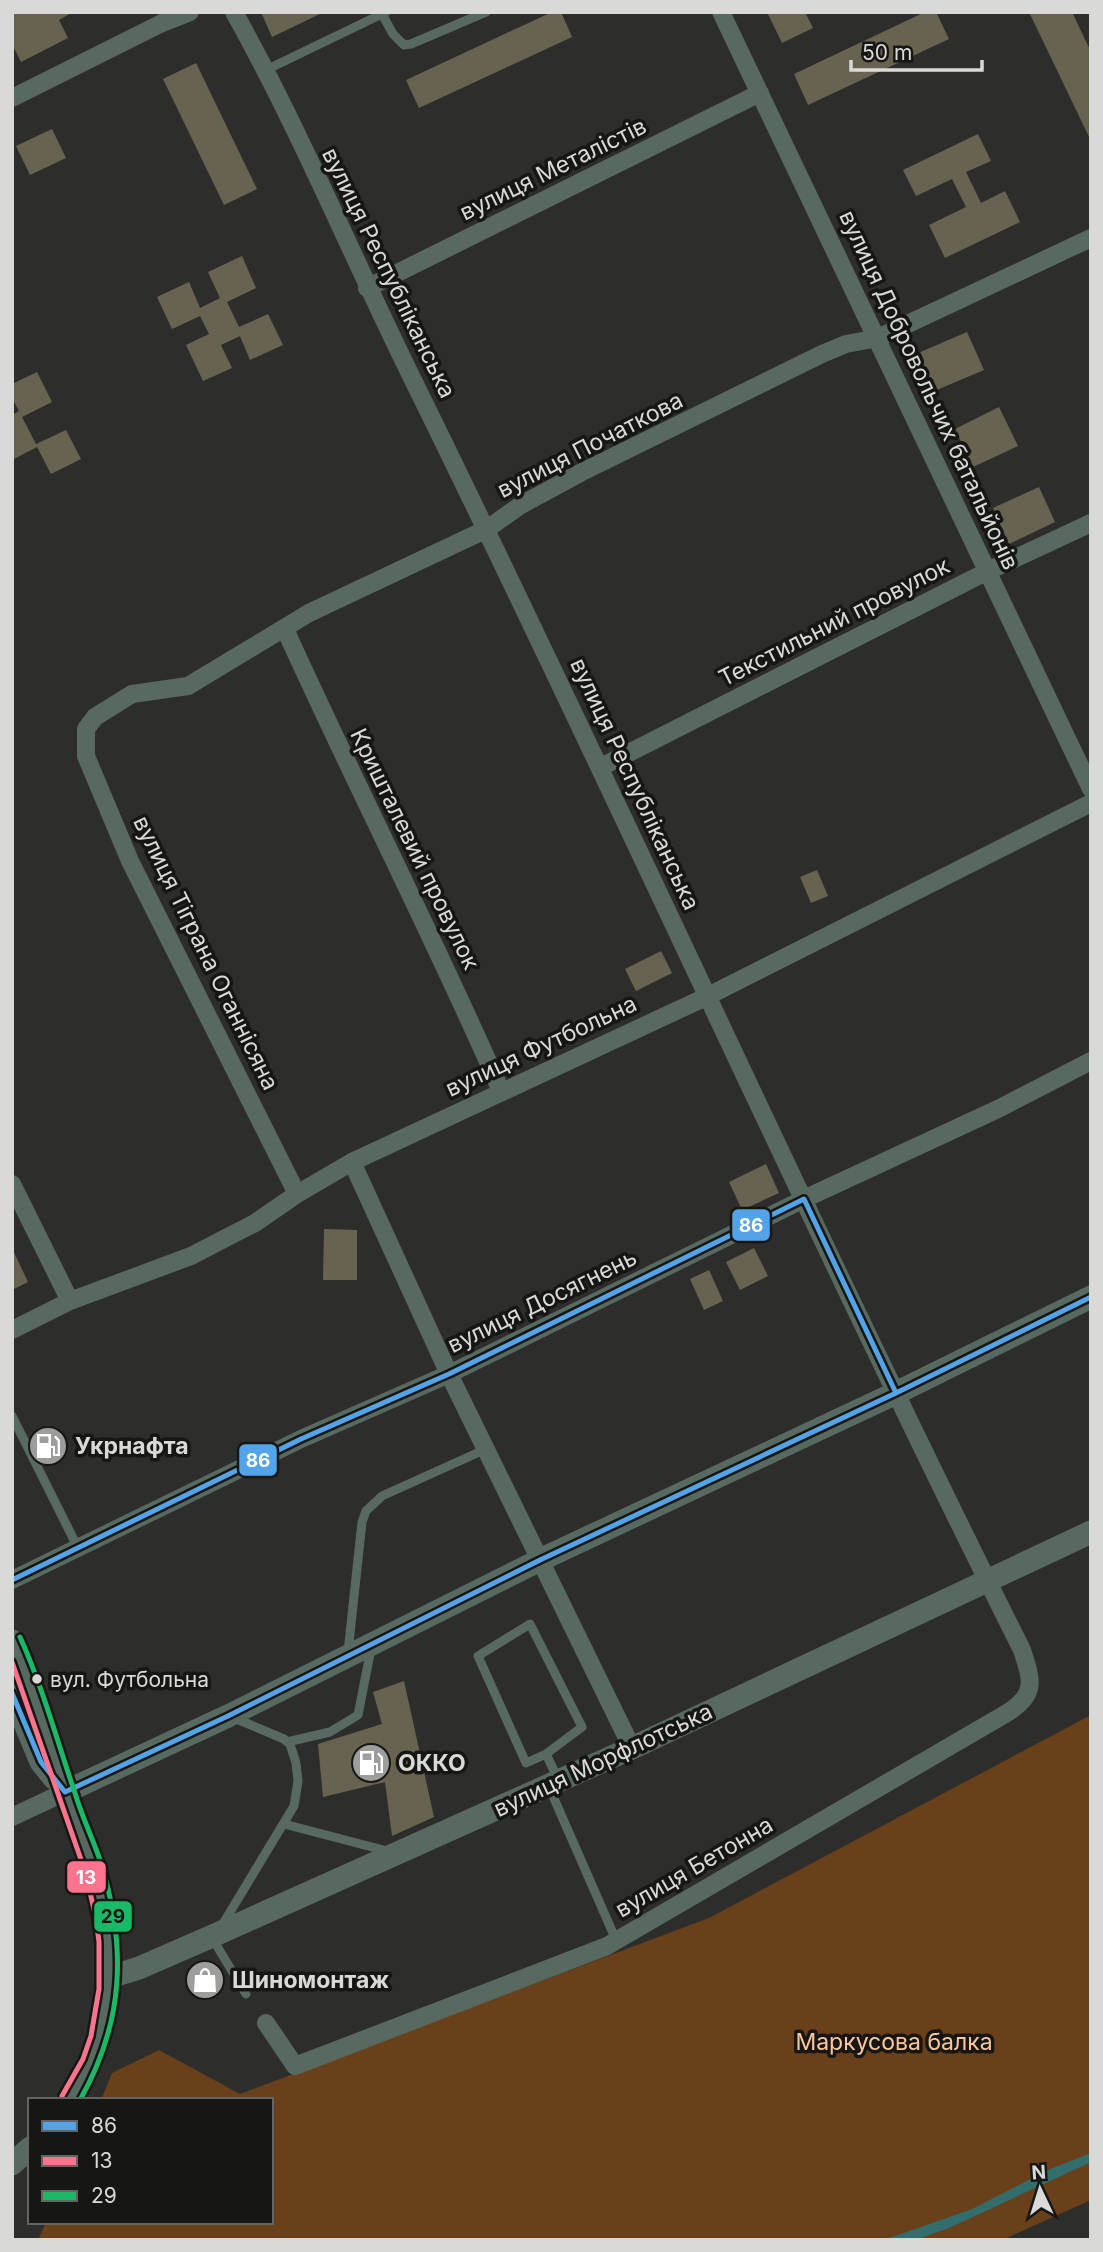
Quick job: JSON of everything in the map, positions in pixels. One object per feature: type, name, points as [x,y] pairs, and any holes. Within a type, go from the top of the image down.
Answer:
[{"type":"street","points":[[12,98],[162,23],[190,12]]},
{"type":"street","name":"вулиця Республіканська","points":[[234,12],[266,70],[367,288],[601,767],[706,997],[987,1580]]},
{"type":"street","name":"вулиця Добровольчих батальйонів","points":[[721,12],[1091,789]]},
{"type":"street","name":"вулиця Металістів","points":[[367,288],[760,93]]},
{"type":"street","name":"вулиця Початкова","points":[[86,729],[94,717],[132,694],[188,686],[358,589],[486,529],[521,505],[582,472],[822,354],[846,344],[878,338],[1091,238]]},
{"type":"street","name":"Текстильний провулок","points":[[601,767],[988,571],[1091,523]]},
{"type":"street","name":"Кришталевий провулок","points":[[285,629],[501,1091]]},
{"type":"street","name":"вулиця Тіграна Оганнісяна","points":[[86,729],[86,756],[130,861],[297,1194]]},
{"type":"street","name":"вулиця Футбольна","points":[[12,1330],[70,1301],[191,1256],[256,1223],[297,1194],[352,1162],[706,997],[1091,803]]},
{"type":"street","name":"вулиця Досягнень","points":[[12,1580],[301,1438],[449,1374],[804,1199],[1000,1108],[1091,1060]]},
{"type":"street","points":[[352,1162],[449,1374],[632,1748]]},
{"type":"street","points":[[12,1184],[70,1301]]},
{"type":"street","points":[[12,1817],[228,1716],[540,1560],[896,1393],[1091,1297]]},
{"type":"street","name":"вулиця Морфлотська","points":[[110,1977],[139,1968],[214,1936],[632,1748],[1091,1532]]},
{"type":"street","name":"вулиця Бетонна","points":[[266,2023],[295,2066],[594,1951],[1023,1703],[1030,1683],[1028,1669],[1022,1650],[987,1580]]},
{"type":"street","points":[[12,1641],[24,1666],[60,1768],[65,1791],[93,1869],[104,1918],[110,1977],[106,2011],[90,2063],[71,2098]]},
{"type":"street","points":[[12,1692],[41,1762],[65,1791]]},
{"type":"street","points":[[12,2164],[28,2150]]},
{"type":"lane","points":[[266,70],[384,13],[400,43],[404,45],[486,12]]},
{"type":"lane","points":[[12,1416],[78,1548]]},
{"type":"lane","points":[[347,1656],[362,1522],[366,1511],[382,1496],[486,1450]]},
{"type":"lane","points":[[530,1623],[582,1727],[546,1754],[526,1763],[478,1656],[530,1623]]},
{"type":"lane","points":[[228,1716],[287,1742],[330,1732],[358,1715],[372,1644]]},
{"type":"lane","points":[[246,1994],[214,1936],[293,1806],[298,1781],[296,1763],[287,1742]]},
{"type":"lane","points":[[546,1754],[553,1783],[616,1940]]},
{"type":"lane","points":[[284,1824],[397,1853]]},
{"type":"green space","name":"Маркусова балка","points":[[1091,1715],[1091,2200],[1002,2240],[38,2240],[45,2224],[273,2224],[273,2098],[102,2098],[112,2073],[159,2050],[240,2094],[709,1918]]},
{"type":"water","points":[[1091,2153],[1091,2162],[949,2228],[915,2240],[884,2240],[972,2209],[1050,2169]]},
{"type":"building","points":[[73,12],[59,20],[68,38],[21,62],[12,44],[12,13]]},
{"type":"building","points":[[261,12],[324,12],[272,37]]},
{"type":"building","points":[[552,12],[561,12],[572,37],[419,108],[406,80]]},
{"type":"building","points":[[767,12],[805,12],[813,28],[782,43]]},
{"type":"building","points":[[925,12],[936,12],[949,39],[808,105],[794,74]]},
{"type":"building","points":[[1029,12],[1072,12],[1091,52],[1091,141]]},
{"type":"building","points":[[196,63],[257,189],[224,205],[163,79]]},
{"type":"building","points":[[52,129],[66,158],[30,175],[16,146]]},
{"type":"building","points":[[978,134],[991,161],[966,172],[981,203],[1005,191],[1020,222],[945,258],[929,225],[966,207],[952,179],[916,196],[903,170]]},
{"type":"building","points":[[242,256],[256,288],[227,302],[239,327],[268,314],[283,345],[250,360],[240,336],[221,345],[232,368],[203,381],[186,345],[209,334],[200,316],[172,329],[157,297],[189,282],[200,308],[220,298],[208,272]]},
{"type":"building","points":[[967,332],[984,370],[932,392],[916,354]]},
{"type":"building","points":[[37,372],[52,402],[22,417],[36,444],[66,430],[81,459],[51,474],[37,447],[12,460],[12,415],[19,411],[12,398],[12,384]]},
{"type":"building","points":[[999,407],[1018,446],[973,467],[955,429]]},
{"type":"building","points":[[1039,487],[1055,522],[1009,544],[993,508]]},
{"type":"building","points":[[817,870],[828,896],[811,903],[800,877]]},
{"type":"building","points":[[661,951],[672,973],[636,991],[625,969]]},
{"type":"building","points":[[766,1164],[779,1193],[742,1210],[729,1182]]},
{"type":"building","points":[[324,1229],[357,1230],[357,1280],[323,1280]]},
{"type":"building","points":[[12,1248],[28,1282],[12,1290]]},
{"type":"building","points":[[754,1248],[768,1276],[740,1290],[726,1262]]},
{"type":"building","points":[[709,1270],[723,1301],[704,1310],[690,1279]]},
{"type":"building","name":"ОККО","points":[[404,1681],[434,1817],[392,1836],[385,1782],[323,1797],[318,1744],[382,1724],[373,1692]]},
{"type":"transit line","name":"86","points":[[12,1580],[301,1439],[449,1374],[804,1199],[896,1393]]},
{"type":"transit line","name":"86","points":[[12,1693],[41,1762],[65,1792],[228,1716],[540,1560],[896,1393],[1091,1297]]},
{"type":"transit line","name":"29","points":[[20,1637],[101,1863],[115,1925],[117,1984],[113,2013],[106,2042],[81,2098]]},
{"type":"transit line","name":"13","points":[[12,1662],[85,1871],[99,1942],[99,1989],[91,2036],[83,2059],[62,2096]]},
{"type":"place","name":"Укрнафта","points":[[48,1446]]},
{"type":"place","name":"вул. Футбольна","points":[[37,1679]]},
{"type":"place","name":"ОККО","points":[[371,1763]]},
{"type":"place","name":"Шиномонтаж","points":[[205,1980]]}]
